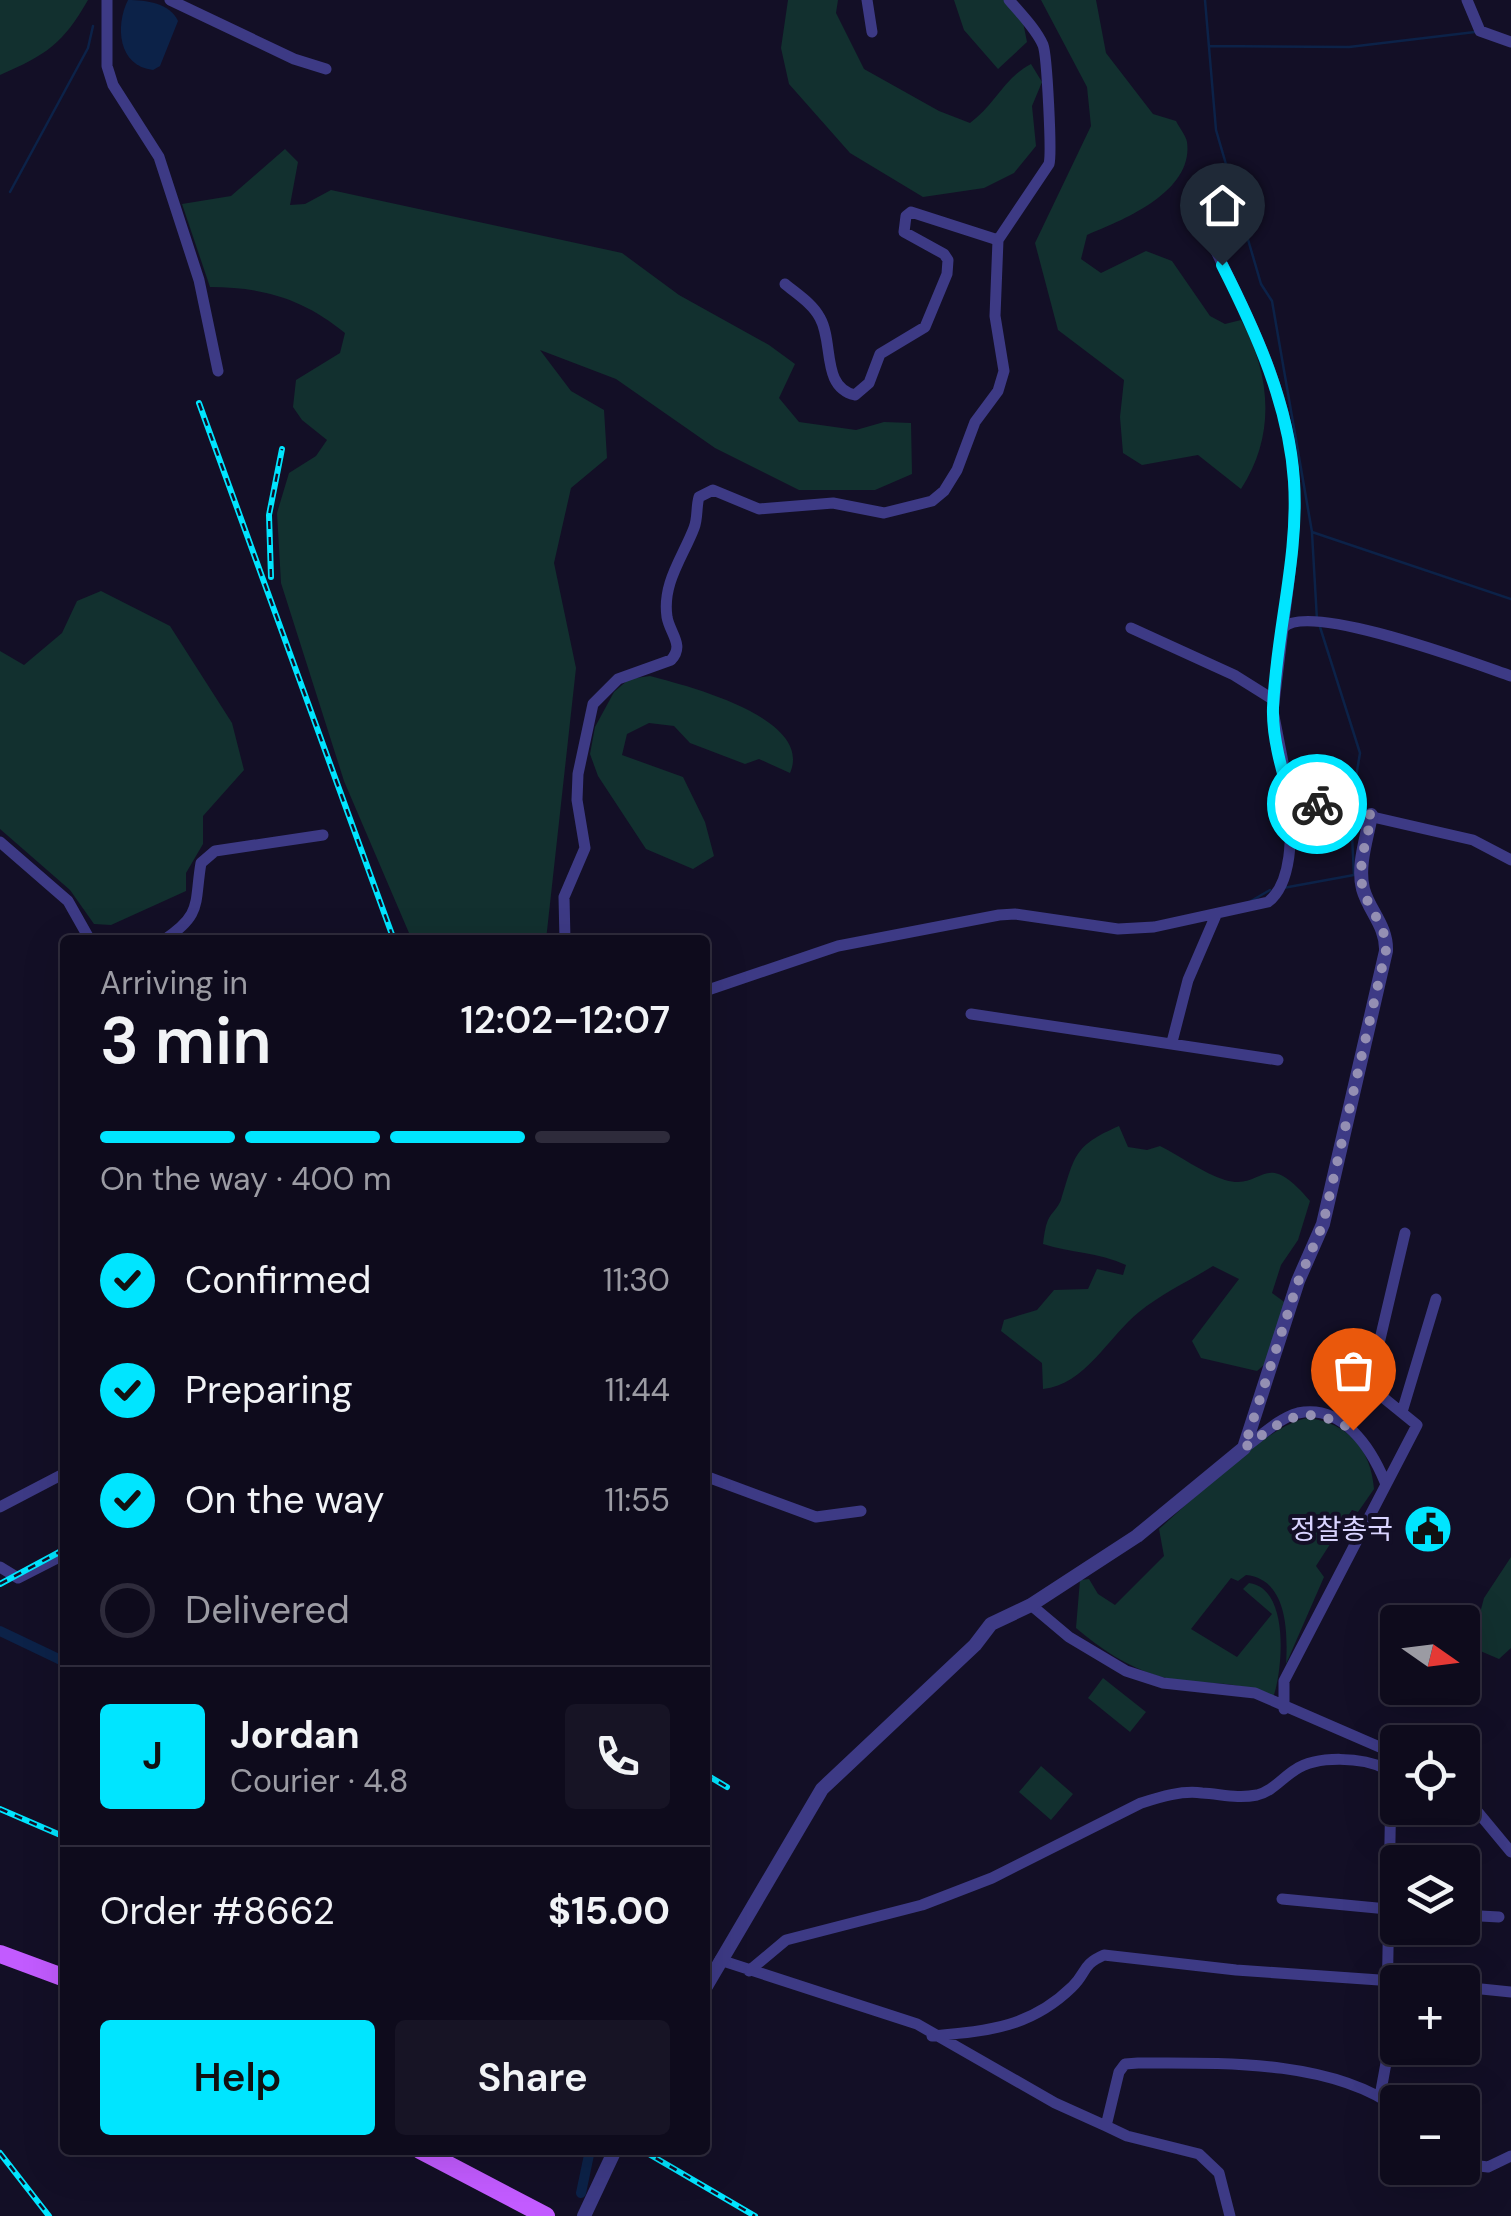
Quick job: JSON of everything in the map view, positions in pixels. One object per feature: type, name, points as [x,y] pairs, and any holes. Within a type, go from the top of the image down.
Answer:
[{"type":"main road","points":[[0,1954],[60,1976]]},
{"type":"main road","points":[[429,2155],[536,2214]]},
{"type":"street","points":[[107,0],[107,66],[113,85],[159,157],[199,280],[218,371]]},
{"type":"street","points":[[170,0],[294,60],[326,69]]},
{"type":"street","points":[[867,0],[872,32]]},
{"type":"street","points":[[566,935],[564,897],[585,848],[577,800],[578,774],[593,704],[618,679],[670,660],[676,654],[678,646],[667,621],[666,602],[670,579],[694,529],[699,496],[713,490],[759,508],[833,503],[884,513],[932,502],[958,470],[974,422],[1001,383],[1004,360],[996,316],[998,240],[1049,164],[1052,153],[1046,101],[1048,60],[1042,42],[1009,0]]},
{"type":"street","points":[[1468,0],[1480,30],[1511,42]]},
{"type":"street","points":[[785,284],[820,317],[832,375],[839,386],[856,394],[869,383],[880,354],[925,327],[947,274],[948,260],[944,254],[904,232],[906,216],[919,213],[998,240]]},
{"type":"street","points":[[710,989],[838,946],[999,916],[1015,914],[1118,929],[1216,915],[1268,902],[1281,888],[1286,872],[1290,798],[1275,728],[1274,700],[1293,543],[1294,482],[1288,435],[1268,367],[1197,213]]},
{"type":"street","points":[[1283,628],[1288,622],[1317,619],[1511,676]]},
{"type":"street","points":[[1131,628],[1234,676],[1274,700]]},
{"type":"street","points":[[1290,798],[1473,840],[1511,860]]},
{"type":"street","points":[[1244,1448],[1298,1282],[1323,1224],[1386,950],[1386,937],[1363,889],[1362,866],[1372,815]]},
{"type":"street","points":[[170,935],[191,919],[196,909],[201,863],[214,851],[323,835]]},
{"type":"street","points":[[0,842],[68,901],[87,935]]},
{"type":"street","points":[[1172,1042],[1188,980],[1216,915]]},
{"type":"street","points":[[971,1014],[1278,1060]]},
{"type":"street","points":[[1284,1708],[1284,1681],[1418,1426],[1369,1386],[1405,1233]]},
{"type":"street","points":[[1402,1412],[1436,1299]]},
{"type":"street","points":[[710,1979],[822,1789],[975,1645],[991,1624],[1030,1605],[1137,1536],[1244,1448],[1298,1414],[1329,1416],[1353,1430],[1364,1441],[1386,1482]]},
{"type":"street","points":[[0,1506],[60,1476]]},
{"type":"street","points":[[710,1478],[816,1517],[861,1511]]},
{"type":"street","points":[[0,1566],[18,1578],[60,1557]]},
{"type":"street","points":[[1030,1605],[1068,1637],[1126,1671],[1163,1683],[1254,1693],[1380,1748]]},
{"type":"street","points":[[750,1970],[786,1940],[922,1904],[992,1878],[1141,1804],[1200,1792],[1253,1796],[1268,1792],[1300,1766],[1312,1762],[1352,1760],[1386,1769],[1391,1783],[1391,1845]]},
{"type":"street","points":[[1480,1815],[1511,1852]]},
{"type":"street","points":[[1282,1899],[1380,1909]]},
{"type":"street","points":[[1480,1916],[1499,1917]]},
{"type":"street","points":[[932,2036],[1002,2030],[1024,2020],[1075,1984],[1087,1963],[1104,1955],[1236,1970],[1380,1980]]},
{"type":"street","points":[[720,1960],[917,2024],[932,2036],[1127,2136],[1199,2154],[1219,2173],[1230,2216]]},
{"type":"street","points":[[1480,1989],[1511,1992]]},
{"type":"street","points":[[1106,2126],[1119,2072],[1125,2064],[1227,2063],[1323,2076],[1356,2084],[1380,2096]]},
{"type":"street","points":[[584,2216],[613,2155]]},
{"type":"street","points":[[1480,2166],[1488,2167],[1511,2156]]},
{"type":"green space","points":[[0,0],[88,0],[52,46],[0,75]]},
{"type":"green space","points":[[788,0],[838,0],[836,13],[864,69],[939,111],[970,123],[1014,76],[1031,64],[1042,82],[1032,106],[1036,146],[1014,173],[984,188],[923,197],[850,153],[789,84],[781,48]]},
{"type":"green space","points":[[954,0],[1004,0],[1023,22],[1027,42],[998,69],[964,30]]},
{"type":"green space","points":[[1041,0],[1096,0],[1106,53],[1153,114],[1176,121],[1186,140],[1186,160],[1168,189],[1136,212],[1087,235],[1081,259],[1101,273],[1146,251],[1172,261],[1210,316],[1225,324],[1241,320],[1259,362],[1265,405],[1260,448],[1241,489],[1198,455],[1142,465],[1123,453],[1120,417],[1124,380],[1058,330],[1035,243],[1091,126],[1087,87]]},
{"type":"green space","points":[[285,149],[298,162],[290,205],[305,204],[331,190],[622,253],[679,295],[769,345],[795,364],[779,398],[799,422],[856,430],[884,422],[911,423],[912,474],[875,490],[799,490],[715,448],[616,379],[540,350],[571,391],[604,410],[607,458],[571,488],[554,563],[576,668],[547,935],[410,935],[344,781],[281,583],[277,513],[289,473],[316,456],[327,440],[302,420],[293,407],[296,380],[340,353],[345,333],[314,311],[282,297],[248,289],[210,287],[182,204],[231,196]]},
{"type":"green space","points":[[101,591],[170,626],[232,723],[244,770],[203,816],[203,844],[186,873],[186,891],[111,925],[94,924],[70,890],[0,829],[0,651],[24,665],[62,633],[77,601]]},
{"type":"green space","points":[[650,676],[743,708],[784,736],[792,753],[790,773],[759,759],[745,764],[690,743],[674,726],[649,723],[627,734],[622,755],[683,777],[705,822],[714,856],[693,869],[646,849],[598,776],[590,754],[595,727],[614,692],[629,679]]},
{"type":"green space","points":[[1119,1126],[1128,1147],[1147,1150],[1160,1146],[1225,1180],[1238,1182],[1273,1173],[1294,1185],[1310,1201],[1298,1240],[1281,1265],[1272,1293],[1287,1304],[1271,1359],[1257,1371],[1201,1358],[1192,1341],[1239,1279],[1213,1266],[1139,1312],[1084,1369],[1058,1386],[1043,1389],[1042,1363],[1001,1331],[1004,1320],[1037,1310],[1054,1290],[1088,1289],[1097,1269],[1123,1275],[1126,1265],[1116,1261],[1043,1244],[1048,1220],[1060,1203],[1078,1154],[1092,1140]]},
{"type":"green space","points":[[1308,1418],[1335,1426],[1355,1440],[1368,1462],[1374,1489],[1358,1512],[1352,1510],[1316,1566],[1324,1577],[1286,1664],[1282,1609],[1270,1586],[1260,1579],[1246,1575],[1238,1581],[1231,1578],[1191,1629],[1237,1657],[1272,1614],[1243,1589],[1249,1583],[1262,1588],[1271,1599],[1280,1632],[1273,1698],[1245,1687],[1172,1679],[1146,1672],[1114,1656],[1076,1628],[1080,1580],[1089,1579],[1098,1594],[1115,1605],[1164,1556],[1159,1529],[1252,1448],[1292,1423]]},
{"type":"green space","points":[[1511,1557],[1511,1648],[1499,1659],[1480,1651],[1484,1598]]},
{"type":"green space","points":[[1103,1678],[1146,1712],[1130,1732],[1088,1698]]},
{"type":"green space","points":[[1041,1766],[1073,1794],[1051,1820],[1019,1792]]},
{"type":"water","points":[[128,0],[163,6],[178,21],[160,66],[153,70],[132,61],[122,43],[122,21]]},
{"type":"waterway","points":[[1205,0],[1216,130],[1261,284],[1272,301],[1312,532],[1511,599]]},
{"type":"waterway","points":[[10,192],[88,48],[93,26]]},
{"type":"waterway","points":[[1209,46],[1349,47],[1475,32]]},
{"type":"waterway","points":[[1312,533],[1317,620]]},
{"type":"waterway","points":[[1320,627],[1360,753],[1351,807]]},
{"type":"waterway","points":[[1283,888],[1354,875],[1351,815]]},
{"type":"waterway","points":[[1251,901],[1270,890]]},
{"type":"waterway","points":[[0,1631],[60,1660]]},
{"type":"waterway","points":[[581,2193],[589,2155]]},
{"type":"railway","points":[[199,403],[392,935]]},
{"type":"railway","points":[[271,577],[269,515],[282,449]]},
{"type":"railway","points":[[0,1584],[60,1552]]},
{"type":"railway","points":[[710,1777],[727,1787]]},
{"type":"railway","points":[[0,1809],[60,1835]]},
{"type":"railway","points":[[0,2153],[49,2216]]},
{"type":"railway","points":[[651,2155],[755,2216]]},
{"type":"way so far","points":[[1317,804],[1372,815],[1362,866],[1363,889],[1386,937],[1386,950],[1323,1224],[1298,1282],[1244,1448],[1298,1414],[1329,1416],[1353,1430]]},
{"type":"place","name":"정찰총국","points":[[1428,1529]]},
{"type":"route","points":[[1222,265],[1268,367],[1288,435],[1294,482],[1293,543],[1273,710],[1290,798],[1317,804]]}]
